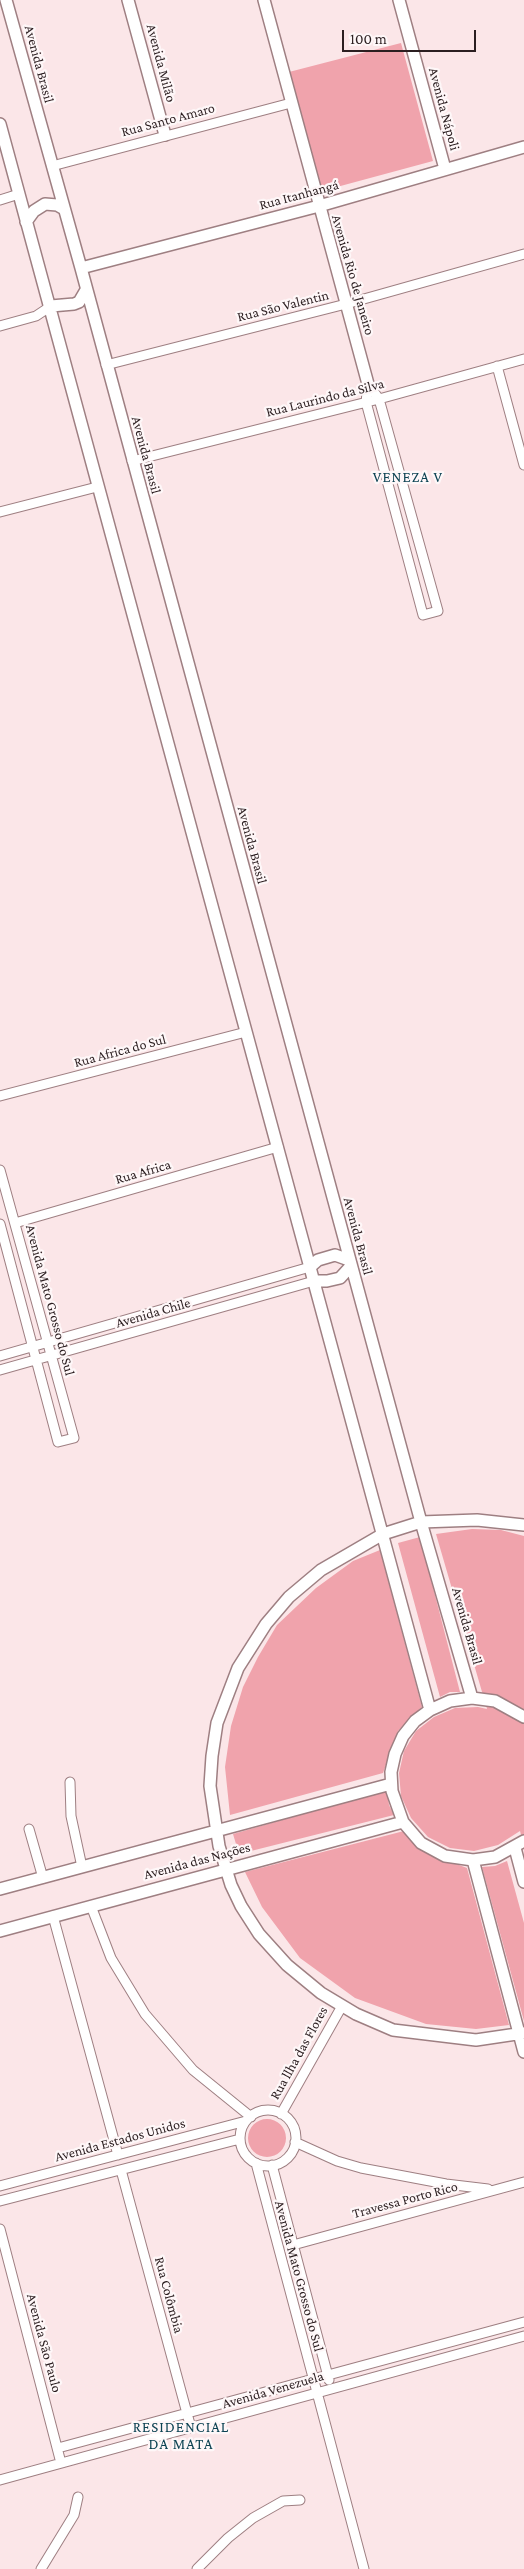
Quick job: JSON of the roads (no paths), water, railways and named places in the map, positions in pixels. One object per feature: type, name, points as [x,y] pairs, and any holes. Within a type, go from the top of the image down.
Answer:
[{"type":"main road","name":"Avenida Brasil","points":[[6,0],[81,268],[421,1522],[472,1698]]},
{"type":"main road","name":"Avenida Milão","points":[[128,0],[165,135]]},
{"type":"main road","name":"Avenida Rio de Janeiro","points":[[264,0],[318,206],[368,384]]},
{"type":"main road","name":"Avenida Nápoli","points":[[398,0],[445,169]]},
{"type":"main road","points":[[0,124],[51,306],[97,487],[430,1710]]},
{"type":"main road","name":"Rua Itanhangá","points":[[81,268],[318,206],[524,147]]},
{"type":"main road","points":[[26,222],[34,211],[44,204],[64,209]]},
{"type":"main road","points":[[51,306],[79,302],[86,290]]},
{"type":"main road","points":[[310,1267],[318,1260],[335,1255],[350,1263],[340,1278],[314,1281]]},
{"type":"main road","points":[[522,2034],[476,2040],[434,2037],[393,2030],[342,2006],[288,1965],[259,1934],[241,1906],[226,1869],[216,1830],[210,1786],[217,1723],[238,1668],[266,1624],[288,1597],[321,1570],[383,1534],[421,1522],[448,1519],[524,1525]]},
{"type":"main road","points":[[524,1717],[495,1702],[472,1698],[450,1701],[430,1710],[415,1722],[403,1736],[395,1754],[391,1784],[396,1807],[403,1822],[421,1843],[446,1856],[473,1860],[495,1857],[519,1844],[524,1882]]},
{"type":"main road","name":"Avenida das Nações","points":[[0,1889],[391,1784]]},
{"type":"main road","name":"Avenida das Nações","points":[[0,1931],[403,1822]]},
{"type":"main road","points":[[473,1860],[522,2034],[524,2052]]},
{"type":"street","name":"Rua Santo Amaro","points":[[52,166],[291,103]]},
{"type":"street","points":[[0,200],[19,194]]},
{"type":"street","name":"Rua São Valentin","points":[[106,365],[346,304],[524,254]]},
{"type":"street","points":[[0,326],[36,316],[51,306]]},
{"type":"street","name":"Rua Laurindo da Silva","points":[[132,461],[379,399],[524,359]]},
{"type":"street","points":[[497,366],[524,464]]},
{"type":"street","name":"Avenida Rio de Janeiro","points":[[368,384],[379,399],[438,611],[422,615],[366,402],[368,384]]},
{"type":"street","points":[[0,512],[97,487]]},
{"type":"street","name":"Rua Africa do Sul","points":[[0,1096],[246,1032]]},
{"type":"street","name":"Rua Africa","points":[[15,1223],[278,1147]]},
{"type":"street","name":"Avenida Mato Grosso do Sul","points":[[0,1170],[74,1438],[58,1442],[0,1224]]},
{"type":"street","name":"Avenida Chile","points":[[0,1356],[310,1267]]},
{"type":"street","name":"Avenida Chile","points":[[0,1370],[314,1281]]},
{"type":"street","points":[[70,1782],[71,1816],[82,1867]]},
{"type":"street","points":[[29,1829],[43,1878]]},
{"type":"street","points":[[92,1906],[110,1958],[145,2014],[193,2070],[248,2119]]},
{"type":"street","points":[[53,1916],[118,2155]]},
{"type":"street","name":"Rua llha das Flores","points":[[281,2114],[342,2006]]},
{"type":"street","points":[[263,2111],[281,2114],[293,2126],[295,2142],[289,2157],[272,2166],[256,2163],[244,2153],[240,2139],[248,2119],[263,2111]]},
{"type":"street","name":"Avenida Estados Unidos","points":[[0,2186],[248,2119]]},
{"type":"street","name":"Avenida Estados Unidos","points":[[0,2201],[240,2139]]},
{"type":"street","points":[[295,2142],[337,2161],[361,2168],[446,2184],[493,2190]]},
{"type":"street","name":"Avenida Mato Grosso do Sul","points":[[256,2163],[364,2569]]},
{"type":"street","name":"Avenida Mato Grosso do Sul","points":[[272,2166],[332,2388]]},
{"type":"street","name":"Rua Colômbia","points":[[121,2170],[190,2428]]},
{"type":"street","name":"Travessa Porto Rico","points":[[293,2245],[524,2182]]},
{"type":"street","name":"Avenida São Paulo","points":[[0,2229],[61,2463]]},
{"type":"street","name":"Avenida Venezuela","points":[[58,2448],[524,2322]]},
{"type":"street","name":"Avenida Venezuela","points":[[0,2480],[524,2336]]},
{"type":"street","points":[[41,2569],[74,2516],[78,2497]]},
{"type":"street","points":[[197,2569],[228,2538],[252,2518],[283,2501],[300,2500]]},
{"type":"district","name":"VENEZA V","points":[[408,477]]},
{"type":"district","name":"RESIDENCIAL DA MATA","points":[[181,2436]]}]
